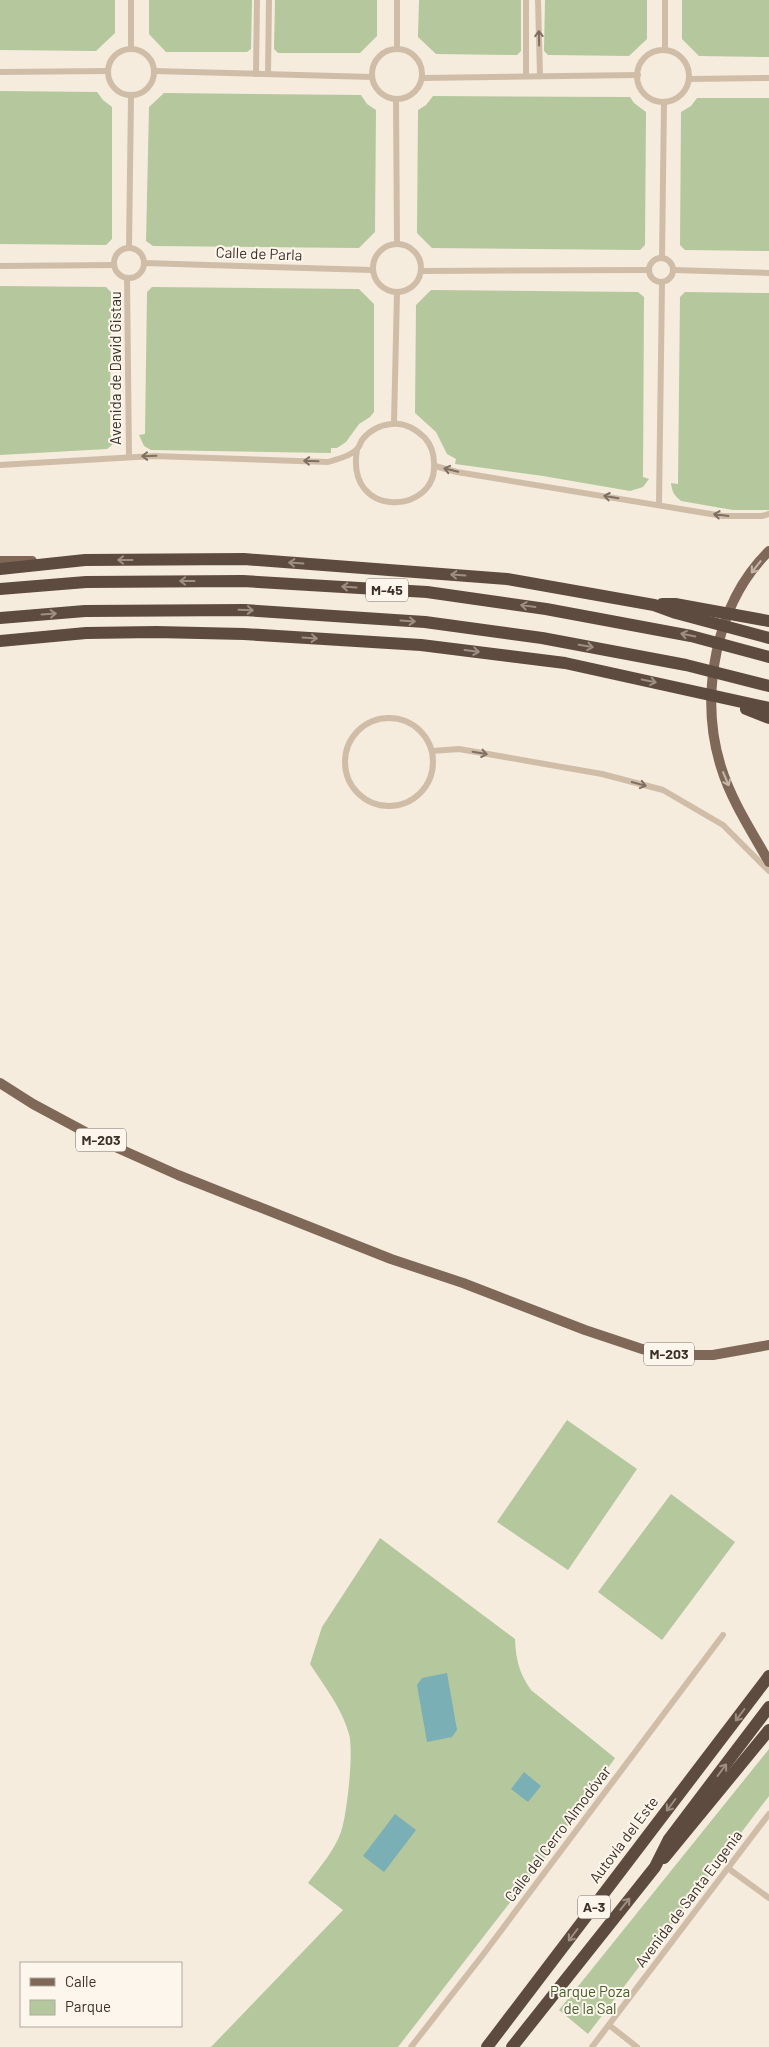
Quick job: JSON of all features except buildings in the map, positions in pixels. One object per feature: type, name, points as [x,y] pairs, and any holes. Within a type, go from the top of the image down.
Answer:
[{"type":"highway","points":[[0,569],[85,560],[244,559],[507,578],[654,605],[676,613],[769,638]]},
{"type":"highway","name":"M-45","points":[[0,589],[86,582],[243,581],[427,592],[546,608],[691,636],[769,657]]},
{"type":"highway","points":[[654,605],[675,604],[769,621]]},
{"type":"highway","name":"M-45","points":[[0,618],[85,612],[244,610],[425,622],[542,638],[686,665],[769,686]]},
{"type":"highway","points":[[0,647],[156,632]]},
{"type":"highway","points":[[0,639],[86,633],[156,632],[244,634],[421,645],[565,663],[769,708]]},
{"type":"highway","points":[[697,691],[769,718]]},
{"type":"highway","name":"Autovía del Este","points":[[487,2047],[769,1676]]},
{"type":"highway","name":"A-3","points":[[512,2047],[655,1867],[669,1839],[769,1708]]},
{"type":"highway","points":[[655,1867],[676,1846],[769,1730]]},
{"type":"main road","points":[[769,551],[743,583],[724,622],[715,656],[712,694],[714,732],[721,767],[734,798],[769,862]]},
{"type":"main road","points":[[0,561],[85,560]]},
{"type":"main road","name":"M-203","points":[[0,1083],[33,1104],[102,1141],[178,1175],[391,1259],[481,1290],[527,1310],[585,1330],[642,1349],[688,1356],[713,1355],[769,1345]]},
{"type":"street","points":[[131,0],[131,48]]},
{"type":"street","points":[[256,74],[257,0]]},
{"type":"street","points":[[268,74],[269,0]]},
{"type":"street","points":[[397,0],[397,49]]},
{"type":"street","points":[[526,0],[526,76]]},
{"type":"street","points":[[538,0],[540,76]]},
{"type":"street","points":[[665,0],[665,50]]},
{"type":"street","points":[[131,48],[141,51],[147,57],[153,65],[154,71],[151,83],[145,90],[131,96],[119,92],[112,85],[108,71],[111,60],[116,54],[124,49],[131,48]]},
{"type":"street","points":[[397,49],[413,54],[422,69],[422,78],[416,91],[410,96],[396,99],[389,98],[378,90],[372,77],[374,63],[378,57],[390,50],[397,49]]},
{"type":"street","points":[[665,50],[676,54],[685,62],[689,79],[681,95],[673,100],[664,102],[648,96],[640,87],[638,75],[641,64],[648,55],[665,50]]},
{"type":"street","points":[[0,72],[108,71]]},
{"type":"street","points":[[154,71],[372,77]]},
{"type":"street","points":[[422,78],[638,75]]},
{"type":"street","points":[[689,79],[769,78]]},
{"type":"street","points":[[129,248],[131,96]]},
{"type":"street","points":[[396,99],[397,244]]},
{"type":"street","points":[[662,258],[664,102]]},
{"type":"street","points":[[397,244],[405,245],[418,255],[421,271],[419,278],[410,289],[397,293],[383,289],[374,277],[372,270],[373,262],[382,249],[397,244]]},
{"type":"street","points":[[124,248],[140,252],[144,263],[139,274],[128,278],[120,275],[114,265],[116,255],[124,248]]},
{"type":"street","points":[[662,258],[670,261],[673,270],[669,280],[662,283],[654,280],[649,270],[652,262],[662,258]]},
{"type":"street","name":"Calle de Parla","points":[[144,263],[372,270]]},
{"type":"street","points":[[0,266],[114,265]]},
{"type":"street","points":[[421,271],[649,270]]},
{"type":"street","points":[[673,270],[769,273]]},
{"type":"street","name":"Avenida de David Gistau","points":[[128,278],[129,458]]},
{"type":"street","points":[[659,504],[662,283]]},
{"type":"street","points":[[394,423],[397,293]]},
{"type":"street","points":[[394,423],[407,425],[419,431],[428,441],[433,453],[434,466],[428,485],[414,498],[401,502],[388,502],[375,498],[364,489],[357,477],[355,463],[357,450],[363,439],[382,425],[394,423]]},
{"type":"street","points":[[0,465],[154,456],[328,462],[343,458],[357,450]]},
{"type":"street","points":[[434,466],[457,472],[723,516],[762,516],[769,514]]},
{"type":"street","points":[[383,718],[395,718],[407,722],[418,729],[432,751],[433,766],[429,781],[421,793],[409,802],[395,806],[380,806],[366,800],[354,790],[347,778],[344,763],[346,748],[352,737],[360,728],[383,718]]},
{"type":"street","points":[[432,751],[459,749],[602,774],[663,790],[723,825],[769,871]]},
{"type":"street","name":"Calle del Cerro Almodóvar","points":[[411,2047],[724,1635]]},
{"type":"street","name":"Avenida de Santa Eugenia","points":[[592,2047],[769,1814]]},
{"type":"street","points":[[729,1868],[769,1898]]},
{"type":"street","points":[[609,2025],[637,2047]]},
{"type":"green space","points":[[0,0],[115,0],[115,33],[96,51],[0,50]]},
{"type":"green space","points":[[149,0],[252,0],[251,49],[247,52],[166,52],[149,34]]},
{"type":"green space","points":[[275,0],[377,0],[377,36],[360,53],[278,53],[274,49]]},
{"type":"green space","points":[[419,0],[521,0],[521,51],[517,55],[436,54],[418,37]]},
{"type":"green space","points":[[545,0],[647,0],[647,39],[629,56],[548,55],[544,51]]},
{"type":"green space","points":[[682,0],[769,0],[769,57],[699,56],[682,39]]},
{"type":"green space","points":[[0,91],[97,92],[112,107],[112,239],[106,245],[0,244]]},
{"type":"green space","points":[[164,93],[361,95],[367,104],[376,110],[375,232],[359,248],[153,246],[146,241],[149,107]]},
{"type":"green space","points":[[433,96],[630,97],[634,103],[646,112],[645,245],[640,250],[432,248],[417,233],[418,110],[426,105]]},
{"type":"green space","points":[[697,98],[769,98],[769,251],[685,250],[680,245],[681,112],[691,106]]},
{"type":"green space","points":[[0,286],[106,287],[111,292],[110,435],[116,435],[112,445],[107,449],[0,455]]},
{"type":"green space","points":[[152,287],[359,289],[374,304],[374,412],[359,424],[346,442],[337,448],[331,448],[331,453],[151,450],[144,446],[139,435],[145,434],[147,292]]},
{"type":"green space","points":[[431,290],[638,292],[644,297],[643,477],[649,479],[643,487],[630,491],[543,476],[455,464],[456,459],[447,454],[436,432],[415,413],[416,305]]},
{"type":"green space","points":[[685,292],[769,293],[769,510],[733,510],[681,501],[673,491],[671,483],[678,484],[680,297]]},
{"type":"green space","points":[[567,1420],[637,1469],[568,1570],[497,1522]]},
{"type":"green space","points":[[671,1494],[735,1542],[662,1640],[598,1592]]},
{"type":"green space","points":[[380,1538],[515,1639],[519,1666],[531,1690],[615,1758],[550,1851],[398,2047],[211,2047],[343,1910],[308,1883],[331,1852],[341,1832],[347,1798],[351,1754],[349,1734],[342,1715],[310,1664],[322,1627]]},
{"type":"green space","name":"Parque Poza de la Sal","points":[[769,1749],[769,1796],[588,2034],[559,2010]]},
{"type":"water","points":[[447,1673],[457,1730],[452,1737],[427,1742],[417,1685],[422,1678]]},
{"type":"water","points":[[524,1772],[541,1786],[528,1802],[511,1789]]},
{"type":"water","points":[[395,1814],[416,1830],[384,1872],[363,1856]]}]
